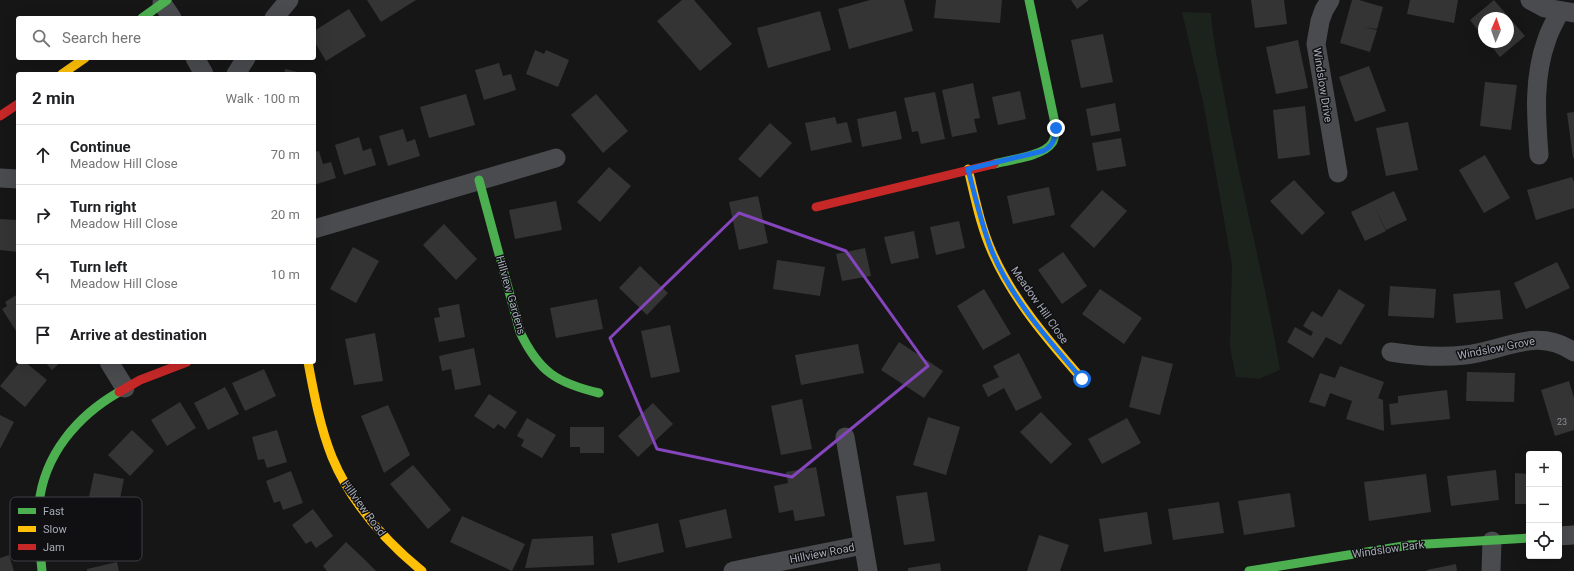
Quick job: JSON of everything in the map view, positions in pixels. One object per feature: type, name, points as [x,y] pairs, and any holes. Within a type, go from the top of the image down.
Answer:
[{"type":"street","points":[[276,16],[289,0]]},
{"type":"street","points":[[816,207],[1043,151],[1052,145],[1056,128],[1029,0]]},
{"type":"street","name":"Windslow Drive","points":[[1330,0],[1320,21],[1316,44],[1338,173]]},
{"type":"street","points":[[1530,0],[1545,8],[1567,12],[1547,37],[1539,65],[1536,110],[1539,155]]},
{"type":"street","points":[[147,16],[167,7]]},
{"type":"street","points":[[65,72],[82,60]]},
{"type":"street","points":[[196,60],[203,72]]},
{"type":"street","points":[[237,72],[245,60]]},
{"type":"street","points":[[0,116],[16,105]]},
{"type":"street","points":[[316,228],[556,158]]},
{"type":"street","name":"Meadow Hill Close","points":[[968,169],[987,238],[1004,277],[1057,350],[1082,379]]},
{"type":"street","points":[[0,178],[16,179]]},
{"type":"street","name":"Hillview Gardens","points":[[479,180],[524,342],[535,359],[549,374],[568,384],[599,393]]},
{"type":"street","name":"Windslow Grove","points":[[1391,352],[1440,358],[1487,352],[1527,340],[1537,339],[1556,342],[1574,352]]},
{"type":"street","points":[[110,364],[125,388]]},
{"type":"street","points":[[41,497],[42,484],[47,468],[66,437],[78,422],[125,388],[182,364]]},
{"type":"street","name":"Hillview Road","points":[[308,364],[319,417],[325,438],[342,479],[359,504],[391,545],[422,571]]},
{"type":"street","name":"Hillview Road","points":[[845,437],[868,571]]},
{"type":"street","points":[[1562,536],[1574,535]]},
{"type":"street","name":"Windslow Park","points":[[1249,571],[1410,545],[1526,538]]},
{"type":"street","points":[[1491,571],[1492,541]]},
{"type":"street","name":"Hillview Road","points":[[733,571],[863,545]]},
{"type":"street","points":[[41,561],[42,571]]},
{"type":"highlighted area","points":[[739,213],[846,251],[928,366],[792,477],[657,449],[610,338]]},
{"type":"shaded area","points":[[1182,12],[1211,13],[1230,129],[1267,301],[1280,370],[1259,379],[1236,377],[1230,347],[1232,265],[1204,106]]},
{"type":"building","points":[[367,0],[416,0],[381,22]]},
{"type":"building","points":[[682,0],[694,0],[732,44],[700,71],[657,21]]},
{"type":"building","points":[[870,0],[904,0],[913,31],[849,49],[838,9]]},
{"type":"building","points":[[936,0],[1002,0],[1000,23],[934,18]]},
{"type":"building","points":[[1071,0],[1089,0],[1077,9]]},
{"type":"building","points":[[1251,0],[1284,0],[1287,24],[1255,28]]},
{"type":"building","points":[[1352,0],[1359,0],[1383,7],[1377,29],[1364,27],[1377,30],[1370,52],[1340,43]]},
{"type":"building","points":[[1410,0],[1458,0],[1454,23],[1407,14]]},
{"type":"building","points":[[1494,0],[1504,12],[1480,12]]},
{"type":"building","points":[[349,9],[366,36],[326,61],[316,44],[316,30]]},
{"type":"building","points":[[820,11],[831,50],[768,68],[757,28]]},
{"type":"building","points":[[1478,13],[1478,30],[1470,20]]},
{"type":"building","points":[[1514,23],[1525,36],[1514,45]]},
{"type":"building","points":[[1103,34],[1113,82],[1081,88],[1071,40]]},
{"type":"building","points":[[1298,40],[1308,88],[1276,94],[1266,47]]},
{"type":"building","points":[[1493,48],[1511,48],[1500,57]]},
{"type":"building","points":[[535,50],[544,54],[546,50],[569,60],[558,87],[526,74]]},
{"type":"building","points":[[499,63],[503,76],[511,74],[516,90],[484,100],[475,70]]},
{"type":"building","points":[[1369,66],[1386,111],[1355,122],[1339,77]]},
{"type":"building","points":[[285,69],[298,72],[284,72]]},
{"type":"building","points":[[1485,82],[1517,85],[1511,130],[1480,126]]},
{"type":"building","points":[[973,83],[980,118],[974,119],[977,132],[952,137],[942,90]]},
{"type":"building","points":[[1020,91],[1026,119],[998,125],[992,97]]},
{"type":"building","points":[[935,92],[945,139],[921,144],[918,131],[912,132],[904,98]]},
{"type":"building","points":[[466,94],[475,125],[429,138],[420,107]]},
{"type":"building","points":[[596,94],[628,131],[603,153],[571,115]]},
{"type":"building","points":[[1115,103],[1120,131],[1091,136],[1086,109]]},
{"type":"building","points":[[1305,106],[1310,155],[1278,159],[1273,110]]},
{"type":"building","points":[[896,111],[902,139],[862,147],[857,119]]},
{"type":"building","points":[[1574,112],[1574,158],[1573,158],[1567,113]]},
{"type":"building","points":[[835,117],[837,124],[847,122],[852,142],[811,151],[805,123]]},
{"type":"building","points":[[1408,122],[1418,170],[1386,176],[1376,128]]},
{"type":"building","points":[[770,123],[792,143],[760,178],[738,159]]},
{"type":"building","points":[[403,129],[407,142],[415,139],[420,156],[388,166],[379,136]]},
{"type":"building","points":[[359,137],[363,151],[371,148],[376,165],[344,175],[335,145]]},
{"type":"building","points":[[1121,138],[1126,166],[1097,171],[1092,143]]},
{"type":"building","points":[[319,151],[323,164],[331,162],[336,178],[316,184],[316,152]]},
{"type":"building","points":[[1485,155],[1510,198],[1484,213],[1459,170]]},
{"type":"building","points":[[609,167],[631,186],[600,222],[577,202]]},
{"type":"building","points":[[1572,177],[1574,182],[1574,208],[1536,220],[1527,190]]},
{"type":"building","points":[[1294,180],[1325,213],[1302,235],[1270,201]]},
{"type":"building","points":[[1049,187],[1055,215],[1013,224],[1007,196]]},
{"type":"building","points":[[1102,190],[1127,211],[1094,248],[1070,226]]},
{"type":"building","points":[[1394,191],[1407,220],[1386,230],[1373,204],[1386,231],[1365,241],[1351,212]]},
{"type":"building","points":[[758,196],[768,243],[739,250],[729,202]]},
{"type":"building","points":[[556,201],[562,230],[515,239],[509,210]]},
{"type":"building","points":[[0,219],[16,220],[16,252],[0,250]]},
{"type":"building","points":[[959,221],[965,248],[936,255],[930,227]]},
{"type":"building","points":[[444,224],[477,259],[456,280],[423,245]]},
{"type":"building","points":[[914,231],[919,258],[891,264],[884,237]]},
{"type":"building","points":[[353,247],[379,261],[356,303],[330,289]]},
{"type":"building","points":[[865,248],[871,276],[842,281],[836,254]]},
{"type":"building","points":[[1063,252],[1087,286],[1062,304],[1038,270]]},
{"type":"building","points":[[777,260],[825,267],[820,296],[773,289]]},
{"type":"building","points":[[1557,262],[1570,288],[1526,309],[1514,283]]},
{"type":"building","points":[[640,266],[668,293],[647,315],[619,288]]},
{"type":"building","points":[[1390,286],[1436,289],[1434,318],[1388,316]]},
{"type":"building","points":[[984,289],[1011,334],[983,350],[957,306]]},
{"type":"building","points":[[1100,289],[1142,318],[1124,344],[1082,314]]},
{"type":"building","points":[[1339,289],[1365,305],[1341,345],[1326,337],[1313,358],[1287,342],[1295,327],[1311,336],[1313,332],[1303,326],[1312,311],[1322,317]]},
{"type":"building","points":[[1500,290],[1503,319],[1456,323],[1453,294]]},
{"type":"building","points":[[16,295],[16,331],[2,309],[7,306],[5,302]]},
{"type":"building","points":[[597,299],[603,329],[556,338],[550,308]]},
{"type":"building","points":[[459,304],[465,337],[439,342],[434,318],[440,317],[438,308]]},
{"type":"building","points":[[670,325],[680,372],[651,378],[641,331]]},
{"type":"building","points":[[375,333],[383,381],[354,385],[345,339]]},
{"type":"building","points":[[899,342],[943,371],[924,398],[881,370]]},
{"type":"building","points":[[858,344],[864,373],[801,385],[795,355]]},
{"type":"building","points":[[474,348],[481,385],[455,390],[451,369],[442,371],[439,356]]},
{"type":"building","points":[[1019,353],[1042,398],[1016,411],[1004,388],[988,397],[982,385],[999,377],[993,366]]},
{"type":"building","points":[[1142,356],[1173,364],[1160,415],[1129,407]]},
{"type":"building","points":[[18,364],[27,364],[47,380],[25,407],[0,386]]},
{"type":"building","points":[[47,364],[59,364],[52,370]]},
{"type":"building","points":[[1340,366],[1384,382],[1378,398],[1383,400],[1384,431],[1346,419],[1352,401],[1330,393],[1325,407],[1309,402],[1320,373],[1335,378]]},
{"type":"building","points":[[264,369],[276,396],[245,411],[232,383]]},
{"type":"building","points":[[1467,372],[1515,373],[1514,402],[1466,401]]},
{"type":"building","points":[[1569,381],[1574,398],[1574,430],[1555,436],[1541,390]]},
{"type":"building","points":[[225,387],[239,414],[208,430],[194,403]]},
{"type":"building","points":[[1447,390],[1450,419],[1391,425],[1389,404],[1398,403],[1398,396]]},
{"type":"building","points":[[489,394],[517,412],[505,429],[498,424],[494,429],[474,416]]},
{"type":"building","points":[[802,399],[812,449],[781,455],[771,406]]},
{"type":"building","points":[[180,402],[196,428],[167,446],[151,420]]},
{"type":"building","points":[[653,403],[673,424],[638,457],[618,436]]},
{"type":"building","points":[[388,405],[410,455],[384,473],[361,416]]},
{"type":"building","points":[[1041,412],[1072,444],[1051,464],[1020,432]]},
{"type":"building","points":[[0,415],[14,422],[0,449]]},
{"type":"building","points":[[928,417],[960,427],[946,475],[913,465]]},
{"type":"building","points":[[527,418],[556,435],[542,458],[521,446],[524,440],[517,436]]},
{"type":"building","points":[[1127,418],[1141,443],[1102,464],[1088,439]]},
{"type":"building","points":[[570,427],[604,427],[604,453],[580,453],[580,447],[570,447]]},
{"type":"building","points":[[132,430],[154,451],[130,476],[108,455]]},
{"type":"building","points":[[277,430],[287,462],[267,468],[264,459],[258,460],[252,437]]},
{"type":"building","points":[[413,465],[451,510],[428,529],[390,484]]},
{"type":"building","points":[[816,467],[825,516],[795,521],[793,510],[779,513],[774,486],[788,483],[786,472]]},
{"type":"building","points":[[1496,470],[1499,500],[1451,506],[1447,476]]},
{"type":"building","points":[[291,471],[303,503],[283,510],[280,501],[274,503],[266,481]]},
{"type":"building","points":[[94,473],[124,479],[120,497],[89,497]]},
{"type":"building","points":[[1515,473],[1526,474],[1526,504],[1515,504]]},
{"type":"building","points":[[1426,474],[1431,512],[1369,521],[1364,482]]},
{"type":"building","points":[[927,492],[935,541],[904,545],[896,496]]},
{"type":"building","points":[[1290,493],[1295,527],[1244,535],[1238,501]]},
{"type":"building","points":[[1219,502],[1224,533],[1173,540],[1168,509]]},
{"type":"building","points":[[313,509],[333,536],[316,548],[311,541],[306,544],[292,525]]},
{"type":"building","points":[[726,509],[732,538],[686,548],[679,520]]},
{"type":"building","points":[[1147,512],[1152,544],[1104,552],[1099,519]]},
{"type":"building","points":[[462,516],[525,544],[512,571],[450,542]]},
{"type":"building","points":[[658,523],[664,552],[618,563],[611,534]]},
{"type":"building","points":[[1039,535],[1069,545],[1060,571],[1027,571]]},
{"type":"building","points":[[593,536],[594,565],[525,568],[532,539]]},
{"type":"building","points":[[346,542],[376,571],[327,571],[323,566]]},
{"type":"building","points":[[9,555],[14,571],[0,571],[0,558]]},
{"type":"building","points":[[117,562],[119,571],[87,571],[87,569]]},
{"type":"building","points":[[940,563],[941,571],[908,571],[908,568]]},
{"type":"building","points":[[1456,564],[1457,571],[1427,571],[1427,570]]},
{"type":"traffic: fast","points":[[145,16],[167,0]]},
{"type":"traffic: fast","points":[[994,164],[1026,157],[1042,151],[1052,143],[1055,136],[1056,128],[1029,0]]},
{"type":"traffic: fast","points":[[479,180],[520,332],[527,346],[534,357],[551,374],[572,385],[599,393]]},
{"type":"traffic: fast","points":[[40,497],[48,469],[55,453],[65,439],[89,413],[119,392]]},
{"type":"traffic: fast","points":[[1249,571],[1410,545],[1526,538]]},
{"type":"traffic: fast","points":[[41,561],[42,571]]},
{"type":"traffic: slow","points":[[65,72],[82,60]]},
{"type":"traffic: slow","points":[[968,169],[984,232],[992,252],[1010,287],[1032,319],[1082,379]]},
{"type":"traffic: slow","points":[[308,364],[324,434],[340,474],[349,490],[370,520],[395,547],[422,571]]},
{"type":"traffic: jam","points":[[0,116],[16,105]]},
{"type":"traffic: jam","points":[[816,207],[994,164]]},
{"type":"traffic: jam","points":[[119,392],[140,380],[182,364]]},
{"type":"route","points":[[1056,128],[1052,145],[1043,151],[968,169],[991,250],[1004,277],[1013,292],[1057,350],[1082,379]]}]
